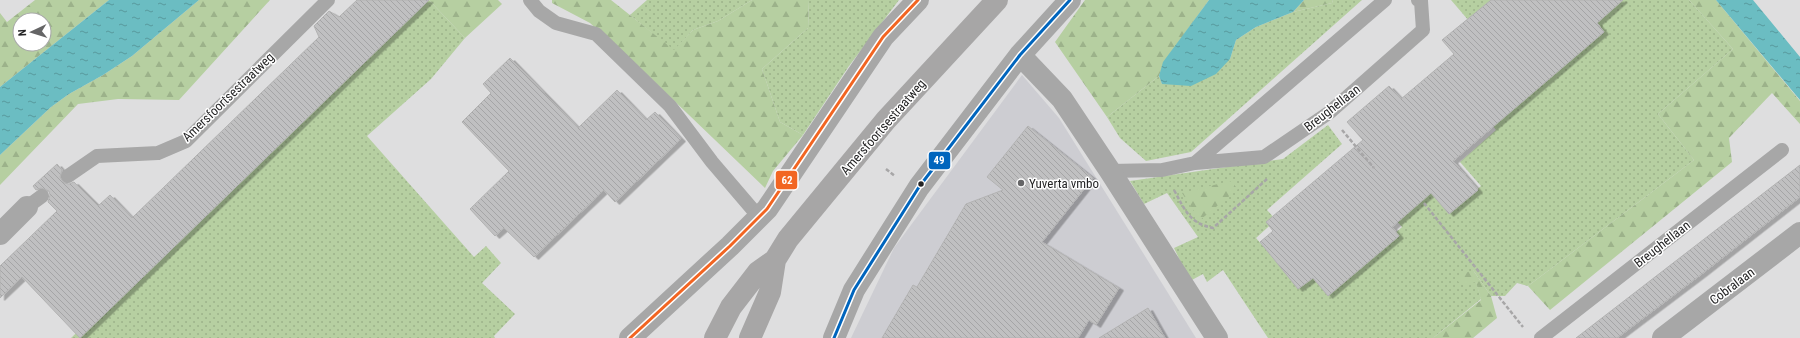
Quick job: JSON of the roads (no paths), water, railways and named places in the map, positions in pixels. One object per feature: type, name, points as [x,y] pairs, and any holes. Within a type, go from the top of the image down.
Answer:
[{"type":"main road","name":"Amersfoortsestraatweg","points":[[750,338],[770,292],[775,260],[788,239],[886,120],[997,0]]},
{"type":"main road","name":"Amersfoortsestraatweg","points":[[715,338],[731,306],[758,272],[775,260]]},
{"type":"street","points":[[630,338],[730,246],[767,209],[883,37],[918,0]]},
{"type":"street","points":[[834,338],[854,290],[919,187],[1020,54],[1070,0]]},
{"type":"street","points":[[1020,54],[1062,99],[1110,170],[1217,338]]},
{"type":"street","points":[[0,234],[34,201]]},
{"type":"street","name":"Cobralaan","points":[[1663,338],[1800,233]]},
{"type":"lane","name":"Amersfoortsestraatweg","points":[[68,176],[97,156],[158,153],[186,141],[328,0]]},
{"type":"lane","points":[[530,0],[539,11],[556,23],[596,34],[670,106],[712,162],[759,217]]},
{"type":"lane","name":"Breughellaan","points":[[1195,163],[1385,0]]},
{"type":"lane","name":"Breughellaan","points":[[1110,170],[1162,170],[1195,163],[1264,158],[1330,112],[1423,30],[1421,1],[1418,0]]},
{"type":"lane","name":"Breughellaan","points":[[1541,338],[1782,150]]},
{"type":"water","points":[[109,0],[199,0],[132,56],[103,75],[69,94],[51,107],[0,155],[0,87],[44,52],[52,52],[52,45]]},
{"type":"water","points":[[1209,0],[1304,0],[1293,12],[1256,27],[1236,40],[1230,59],[1216,74],[1191,86],[1162,84],[1159,76],[1163,62]]},
{"type":"water","points":[[1716,0],[1753,0],[1800,57],[1800,100]]},
{"type":"place","name":"Yuverta vmbo","points":[[1021,183]]}]
